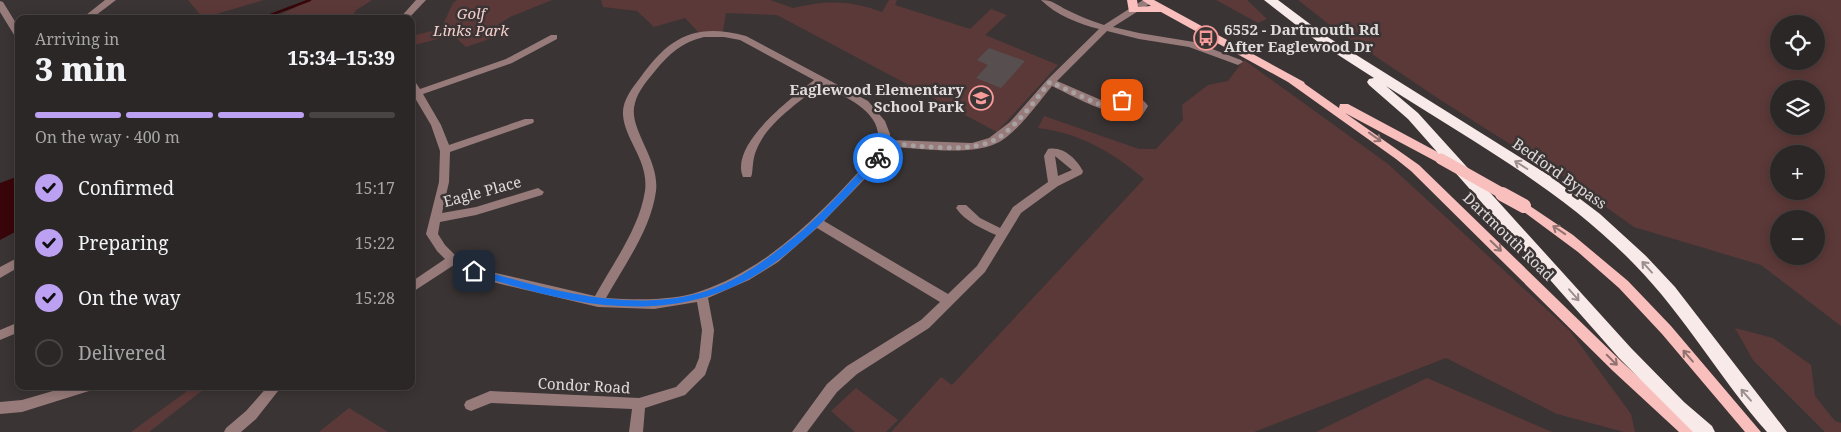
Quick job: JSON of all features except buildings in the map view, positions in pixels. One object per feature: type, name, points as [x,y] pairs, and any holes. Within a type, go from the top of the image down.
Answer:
[{"type":"highway","points":[[1259,0],[1290,25],[1371,80],[1413,116],[1625,353],[1678,407],[1706,432]]},
{"type":"highway","name":"Bedford Bypass","points":[[1270,0],[1322,40],[1545,180],[1587,210],[1649,268],[1670,293],[1736,382],[1778,432]]},
{"type":"main road","name":"Dartmouth Road","points":[[1147,0],[1441,159],[1524,206],[1567,236],[1606,268],[1636,297],[1754,432]]},
{"type":"main road","points":[[1132,5],[1163,9]]},
{"type":"main road","name":"Dartmouth Road","points":[[1292,80],[1312,96],[1380,141],[1415,168],[1618,367],[1689,432]]},
{"type":"street","points":[[90,15],[111,0]]},
{"type":"street","points":[[406,15],[421,0]]},
{"type":"street","points":[[1046,0],[1077,20],[1139,36],[1192,44],[1238,62]]},
{"type":"street","points":[[885,143],[972,147],[993,141],[1014,124],[1050,82],[1105,28],[1132,5],[1147,0]]},
{"type":"street","points":[[0,4],[15,29]]},
{"type":"street","points":[[415,88],[437,130],[445,150],[445,177],[432,234],[441,248],[452,260],[484,275],[598,302],[654,304],[702,296],[738,280],[774,259],[816,222],[879,157],[885,143],[883,126],[864,103],[733,34],[694,36],[667,50],[637,88],[628,114],[631,127],[650,169],[650,189],[647,205],[636,232],[598,302]]},
{"type":"street","points":[[418,93],[509,61],[554,36]]},
{"type":"street","points":[[747,174],[751,151],[762,133],[778,116],[820,80]]},
{"type":"street","points":[[1050,82],[1103,106],[1111,106]]},
{"type":"street","points":[[445,150],[529,121]]},
{"type":"street","points":[[799,432],[832,388],[852,370],[925,324],[949,301],[981,269],[1017,210],[1054,183]]},
{"type":"street","name":"Eagle Place","points":[[435,219],[476,212],[538,192]]},
{"type":"street","points":[[962,208],[976,221],[1003,234]]},
{"type":"street","points":[[816,222],[949,301]]},
{"type":"street","points":[[415,285],[452,260]]},
{"type":"street","points":[[0,273],[15,264]]},
{"type":"street","name":"Condor Road","points":[[471,406],[490,397],[639,404],[680,391],[700,370],[705,358],[708,330],[702,296]]},
{"type":"street","points":[[0,335],[15,329]]},
{"type":"street","points":[[0,408],[22,406],[76,390]]},
{"type":"street","points":[[231,432],[251,415],[273,390]]},
{"type":"street","points":[[636,432],[639,404]]},
{"type":"green space","points":[[188,0],[264,0],[213,15],[200,15]]},
{"type":"green space","points":[[310,0],[372,0],[355,11],[354,15],[280,15]]},
{"type":"green space","name":"Golf Links Park","points":[[457,0],[552,0],[510,17],[498,25],[504,34],[466,47],[453,35],[415,45],[415,35],[441,29],[453,3]]},
{"type":"green space","name":"Eaglewood Elementary School Park","points":[[601,0],[770,0],[793,8],[838,2],[860,5],[882,12],[889,0],[897,0],[895,5],[970,29],[991,9],[1007,15],[985,35],[1058,65],[997,132],[777,15],[726,13],[723,31],[699,33],[685,18],[654,27],[637,11],[603,7]]},
{"type":"green space","points":[[1216,0],[1247,0],[1267,19],[1258,23]]},
{"type":"green space","points":[[1298,0],[1841,0],[1841,326],[1761,265],[1634,227],[1550,167],[1439,99],[1335,29]]},
{"type":"green space","points":[[1244,60],[1388,164],[1570,331],[1631,414],[1635,432],[1624,432],[1557,414],[1446,358],[1254,432],[891,432],[941,377],[952,385],[1144,179],[1120,160],[1095,145],[1068,134],[1038,128],[1044,116],[1139,149],[1156,149],[1183,120],[1182,105],[1208,85],[1228,81]]},
{"type":"green space","points":[[1735,328],[1773,338],[1811,365],[1815,396],[1835,421],[1841,423],[1841,432],[1825,432],[1753,360]]},
{"type":"green space","points":[[1427,378],[1552,432],[1316,432]]},
{"type":"green space","points":[[856,388],[898,420],[886,432],[855,432],[831,411]]},
{"type":"green space","points":[[189,390],[203,390],[149,432],[131,432]]},
{"type":"green space","points":[[349,408],[388,432],[319,432]]},
{"type":"shaded area","points":[[15,177],[15,232],[0,240],[0,183]]},
{"type":"waterway","points":[[271,15],[310,0]]},
{"type":"way so far","points":[[878,158],[885,143],[972,147],[993,141],[1002,136],[1014,124],[1050,82],[1103,106],[1111,106],[1122,100]]},
{"type":"place","name":"6552 - Dartmouth Rd After Eaglewood Dr","points":[[1206,38]]},
{"type":"place","name":"Eaglewood Elementary School Park","points":[[981,98]]},
{"type":"route","points":[[474,271],[522,285],[598,302],[654,304],[702,296],[745,277],[774,259],[816,222],[878,158]]}]
